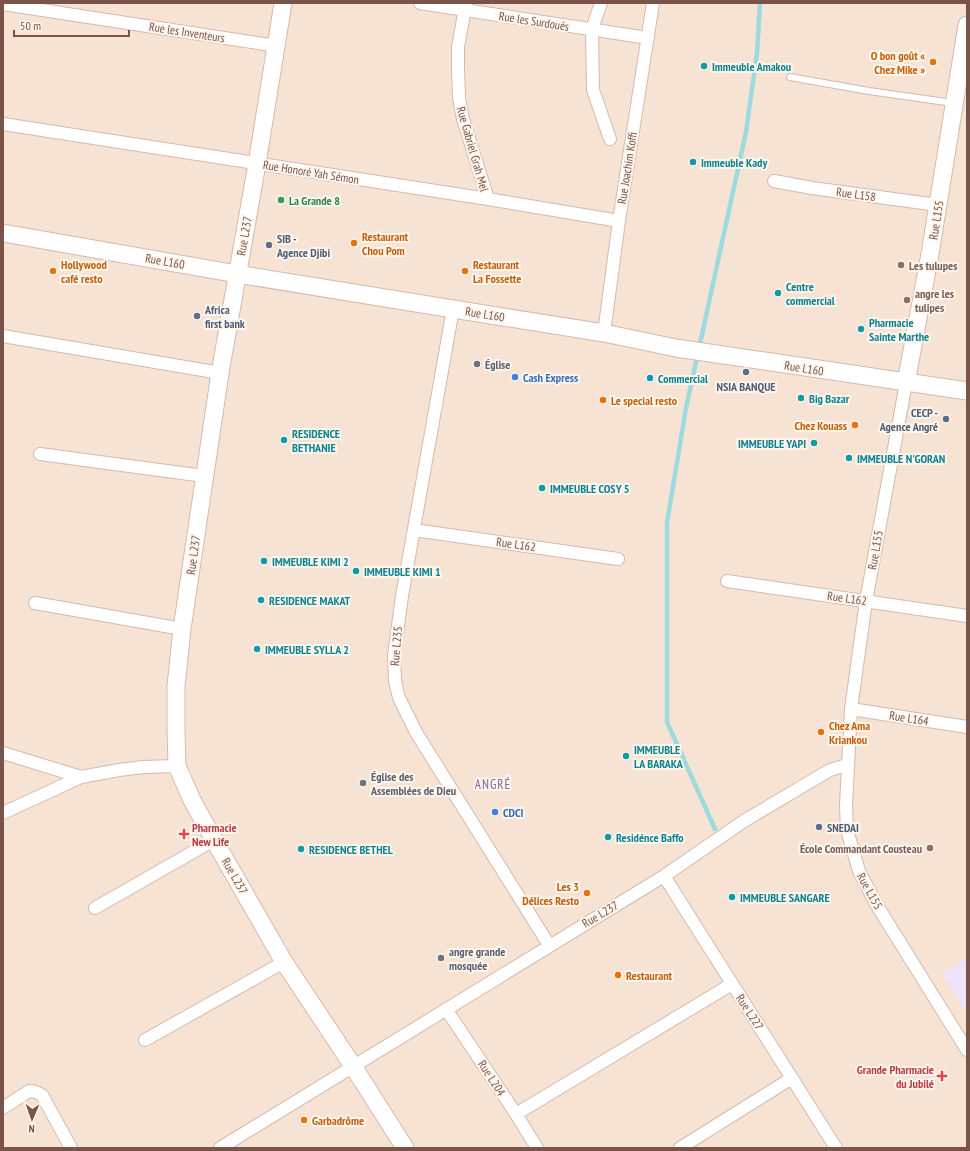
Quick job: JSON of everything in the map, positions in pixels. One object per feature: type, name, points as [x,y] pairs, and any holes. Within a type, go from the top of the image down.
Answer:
[{"type":"street","name":"Rue L237","points":[[283,3],[257,164],[220,373],[182,629],[176,686],[177,766],[192,800],[284,962],[354,1066],[405,1148]]},
{"type":"street","name":"Rue les Surdoués","points":[[420,3],[464,6],[648,38]]},
{"type":"street","points":[[601,3],[592,29],[593,90],[610,138]]},
{"type":"street","name":"Rue Joachim Koffi","points":[[604,332],[619,221],[653,3]]},
{"type":"street","name":"Rue les Inventeurs","points":[[3,4],[276,46]]},
{"type":"street","name":"Rue Gabriel Grah Mel","points":[[464,6],[458,46],[459,98],[463,119],[488,199]]},
{"type":"street","name":"Rue L155","points":[[967,25],[930,254],[866,600],[851,709],[846,805],[847,830],[859,871],[876,904],[967,1050]]},
{"type":"street","name":"Rue Honoré Yah Sémon","points":[[3,124],[488,199],[619,221]]},
{"type":"street","name":"Rue L158","points":[[774,181],[812,188],[938,205]]},
{"type":"street","name":"Rue L160","points":[[3,233],[453,310],[604,332],[676,348],[967,391]]},
{"type":"street","name":"Rue L235","points":[[453,310],[402,596],[394,654],[395,681],[399,698],[417,734],[549,945]]},
{"type":"street","points":[[3,336],[220,373]]},
{"type":"street","points":[[40,454],[204,476]]},
{"type":"street","name":"Rue L162","points":[[414,530],[618,559]]},
{"type":"street","name":"Rue L162","points":[[727,581],[866,600],[967,616]]},
{"type":"street","points":[[35,603],[182,629]]},
{"type":"street","name":"Rue L164","points":[[851,709],[967,727]]},
{"type":"street","points":[[3,753],[81,778]]},
{"type":"street","name":"Rue L237","points":[[354,1066],[446,1008],[664,876],[744,821],[794,790],[830,770],[847,765]]},
{"type":"street","points":[[3,813],[81,778],[119,770],[143,767],[177,766]]},
{"type":"street","points":[[95,908],[214,840]]},
{"type":"street","name":"Rue L227","points":[[664,876],[836,1148]]},
{"type":"street","points":[[145,1040],[284,962]]},
{"type":"street","points":[[516,1114],[732,984]]},
{"type":"street","name":"Rue L204","points":[[446,1008],[537,1148]]},
{"type":"street","points":[[220,1148],[354,1066]]},
{"type":"street","points":[[680,1148],[792,1078]]},
{"type":"street","points":[[3,1108],[29,1091],[42,1095],[71,1148]]},
{"type":"lane","points":[[790,77],[869,91],[954,103]]},
{"type":"shaded area","points":[[3,3],[967,3],[967,1148],[3,1148]]},
{"type":"shaded area","points":[[967,958],[967,1014],[942,974]]},
{"type":"waterway","points":[[715,829],[667,722],[667,523],[686,408],[746,132],[757,53],[760,3]]},
{"type":"place","name":"O bon goût « Chez Mike »","points":[[933,62]]},
{"type":"place","name":"Immeuble Amakou","points":[[704,66]]},
{"type":"place","name":"Immeuble Kady","points":[[693,162]]},
{"type":"place","name":"La Grande 8","points":[[281,200]]},
{"type":"place","name":"Restaurant Chou Pom","points":[[354,243]]},
{"type":"place","name":"SIB - Agence Djibi","points":[[269,245]]},
{"type":"place","name":"Les tulupes","points":[[901,265]]},
{"type":"place","name":"Hollywood café resto","points":[[53,271]]},
{"type":"place","name":"Restaurant La Fossette","points":[[465,271]]},
{"type":"place","name":"Centre commercial","points":[[778,293]]},
{"type":"place","name":"angre les tulipes","points":[[907,300]]},
{"type":"place","name":"Africa first bank","points":[[197,316]]},
{"type":"place","name":"Pharmacie Sainte Marthe","points":[[861,329]]},
{"type":"place","name":"Église","points":[[477,364]]},
{"type":"place","name":"NSIA BANQUE","points":[[746,372]]},
{"type":"place","name":"Cash Express","points":[[515,377]]},
{"type":"place","name":"Commercial","points":[[650,378]]},
{"type":"place","name":"Big Bazar","points":[[801,398]]},
{"type":"place","name":"Le special resto","points":[[603,400]]},
{"type":"place","name":"CECP - Agence Angré","points":[[946,419]]},
{"type":"place","name":"Chez Kouass","points":[[855,425]]},
{"type":"place","name":"RESIDENCE BETHANIE","points":[[284,440]]},
{"type":"place","name":"IMMEUBLE YAPI","points":[[814,443]]},
{"type":"place","name":"IMMEUBLE N'GORAN","points":[[849,458]]},
{"type":"place","name":"IMMEUBLE COSY 5","points":[[542,488]]},
{"type":"place","name":"IMMEUBLE KIMI 2","points":[[264,561]]},
{"type":"place","name":"IMMEUBLE KIMI 1","points":[[356,571]]},
{"type":"place","name":"RESIDENCE MAKAT","points":[[261,600]]},
{"type":"place","name":"IMMEUBLE SYLLA 2","points":[[257,649]]},
{"type":"place","name":"Chez Ama Kriankou","points":[[821,732]]},
{"type":"place","name":"IMMEUBLE LA BARAKA","points":[[626,756]]},
{"type":"place","name":"Église des Assemblées de Dieu","points":[[363,783]]},
{"type":"place","name":"CDCI","points":[[495,812]]},
{"type":"place","name":"SNEDAI","points":[[819,827]]},
{"type":"place","name":"Pharmacie New Life","points":[[184,834]]},
{"type":"place","name":"Residénce Baffo","points":[[608,837]]},
{"type":"place","name":"École Commandant Cousteau","points":[[930,848]]},
{"type":"place","name":"RESIDENCE BETHEL","points":[[301,849]]},
{"type":"place","name":"Les 3 Délices Resto","points":[[587,893]]},
{"type":"place","name":"IMMEUBLE SANGARE","points":[[732,897]]},
{"type":"place","name":"angre grande mosquée","points":[[441,958]]},
{"type":"place","name":"Restaurant","points":[[618,975]]},
{"type":"place","name":"Grande Pharmacie du Jubilé","points":[[942,1076]]},
{"type":"place","name":"Garbadrôme","points":[[304,1120]]},
{"type":"district","name":"ANGRÉ","points":[[493,784]]}]
